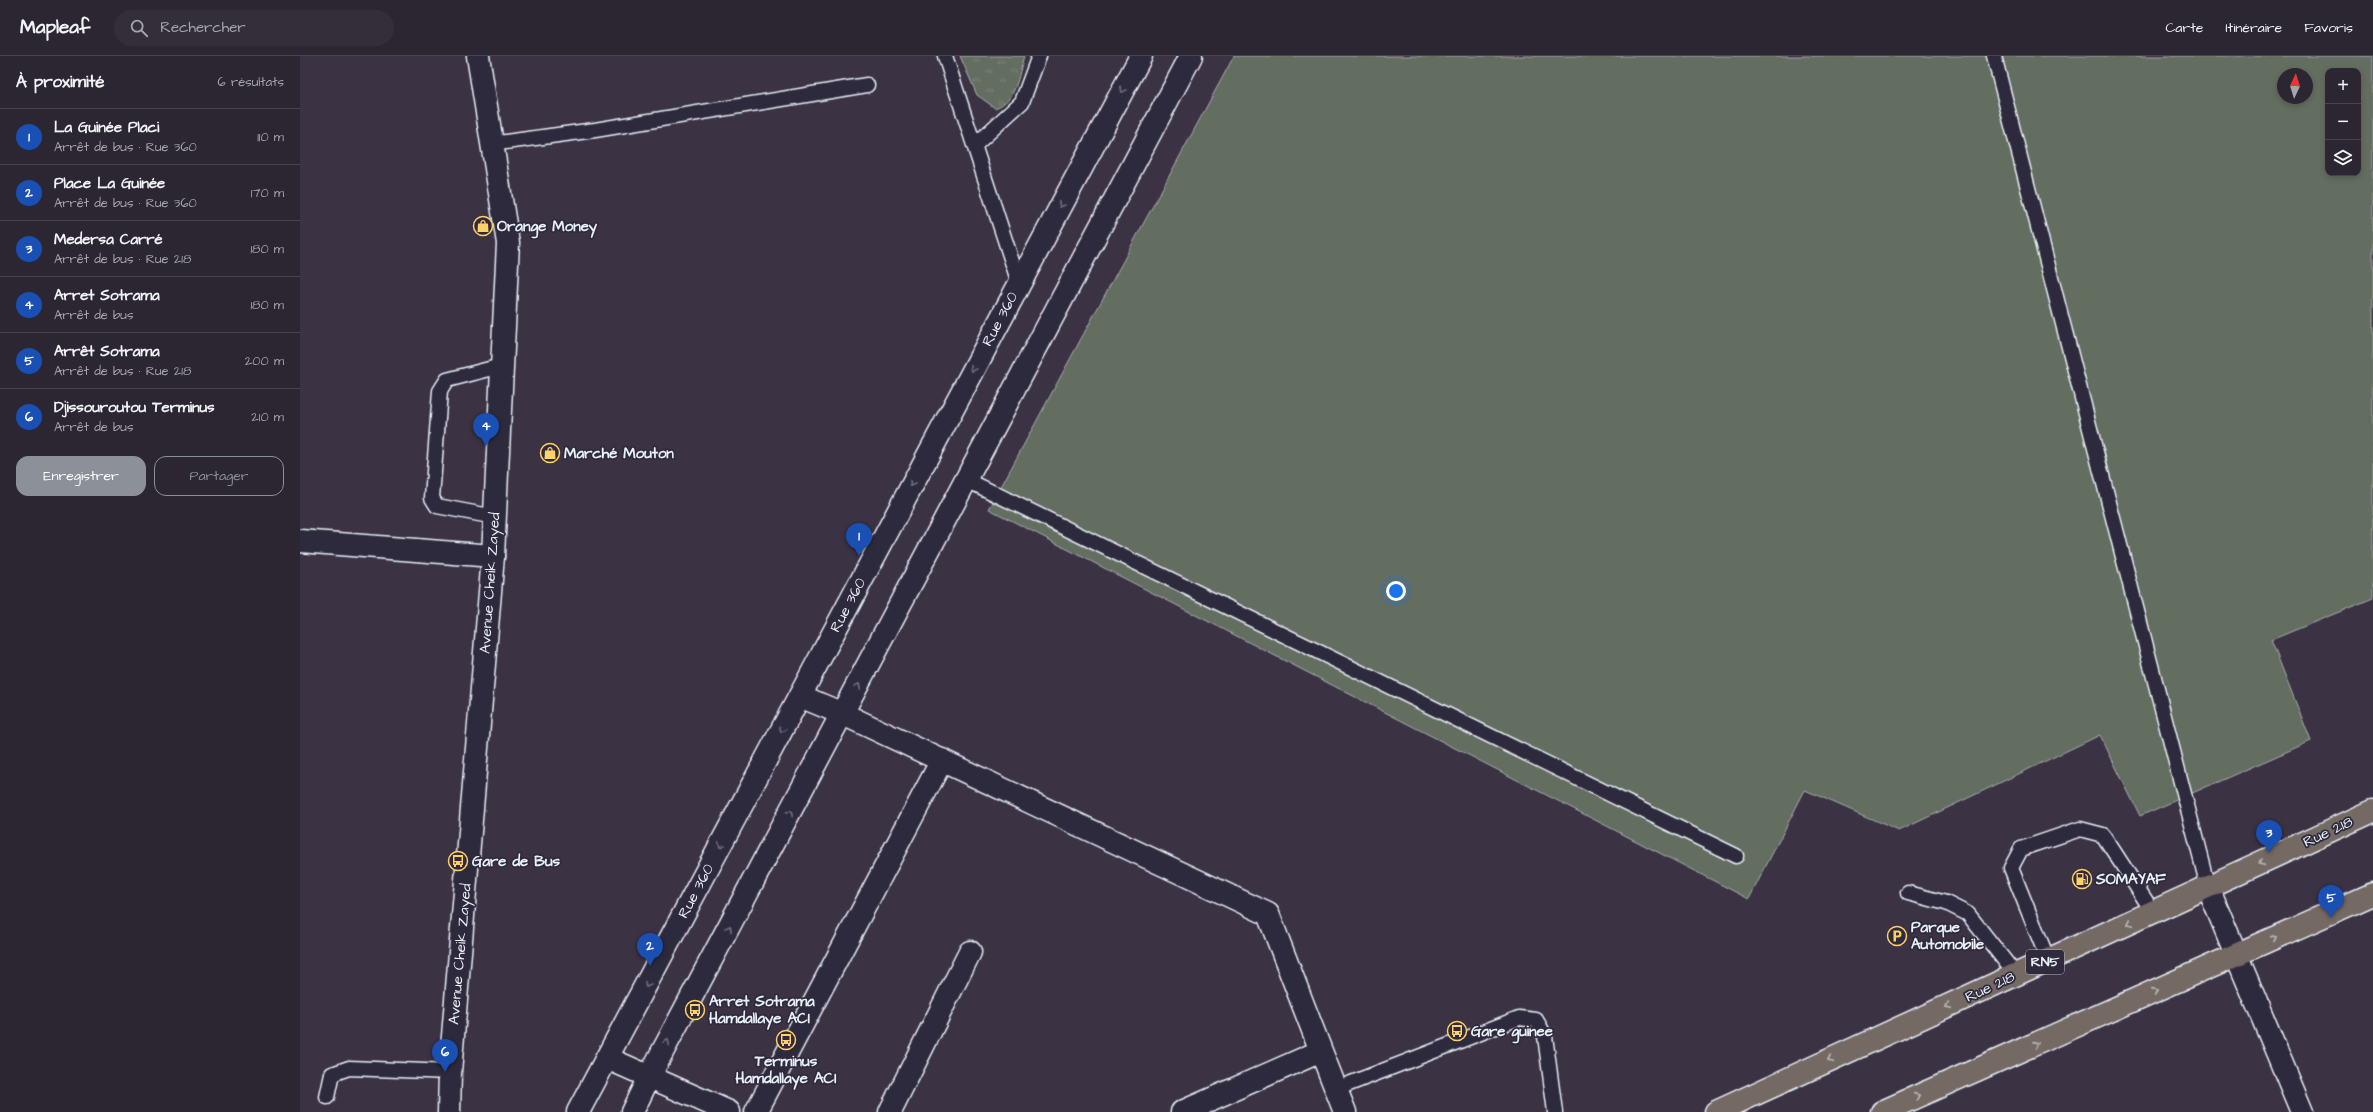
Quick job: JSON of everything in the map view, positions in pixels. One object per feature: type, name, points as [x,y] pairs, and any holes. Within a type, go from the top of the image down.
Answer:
[{"type":"highway","name":"Rue 218","points":[[1716,1112],[2208,886],[2373,812]]},
{"type":"highway","points":[[1882,1112],[2373,894]]},
{"type":"street","name":"Avenue Cheik Zayed","points":[[449,1112],[450,1072],[493,556],[508,243],[478,56]]},
{"type":"street","name":"Rue 360","points":[[578,1112],[1141,56]]},
{"type":"street","points":[[632,1112],[649,1077],[1191,56]]},
{"type":"street","points":[[300,541],[493,556]]},
{"type":"street","points":[[800,696],[843,714],[942,760],[1268,914],[1345,1112]]},
{"type":"street","points":[[756,1112],[942,760]]},
{"type":"street","points":[[2208,886],[2302,1112]]},
{"type":"street","points":[[890,1112],[970,952]]},
{"type":"street","points":[[1182,1112],[1321,1051]]},
{"type":"street","points":[[607,1058],[729,1112]]},
{"type":"lane","points":[[944,56],[1019,283]]},
{"type":"lane","points":[[974,146],[1022,102],[1040,56]]},
{"type":"lane","points":[[1994,56],[2208,886]]},
{"type":"lane","points":[[491,144],[595,130],[867,85]]},
{"type":"lane","points":[[494,517],[437,506],[432,498],[440,391],[447,380],[501,366]]},
{"type":"lane","points":[[967,480],[1736,856]]},
{"type":"lane","points":[[2048,960],[2011,868],[2021,849],[2080,829],[2103,835],[2153,912]]},
{"type":"lane","points":[[1908,893],[1946,903],[1968,914],[2016,975]]},
{"type":"lane","points":[[1336,1089],[1519,1018],[1536,1020],[1545,1036],[1555,1112]]},
{"type":"lane","points":[[327,1097],[332,1074],[349,1068],[450,1072]]},
{"type":"green space","points":[[960,56],[1024,56],[1016,86],[1008,99],[995,108],[977,95]]},
{"type":"green space","points":[[1234,56],[2373,56],[2373,598],[2271,640],[2311,741],[2140,816],[2100,735],[1899,831],[1805,790],[1749,899],[989,509]]},
{"type":"place","name":"Orange Money","points":[[483,226]]},
{"type":"place","name":"Arret Sotrama","points":[[486,446]]},
{"type":"place","name":"Marché Mouton","points":[[550,453]]},
{"type":"place","name":"La Guinée Placi","points":[[859,556]]},
{"type":"place","name":"Medersa Carré","points":[[2269,853]]},
{"type":"place","name":"Gare de Bus","points":[[458,861]]},
{"type":"place","name":"SOMAYAF","points":[[2082,879]]},
{"type":"place","name":"Arrêt Sotrama","points":[[2331,918]]},
{"type":"place","name":"Parque Automobile","points":[[1897,936]]},
{"type":"place","name":"Place La Guinée","points":[[650,966]]},
{"type":"place","name":"Arret Sotrama Hamdallaye ACI","points":[[695,1010]]},
{"type":"place","name":"Gare guinee","points":[[1457,1031]]},
{"type":"place","name":"Terminus Hamdallaye ACI","points":[[786,1040]]},
{"type":"place","name":"Djissouroutou Terminus","points":[[445,1072]]}]
